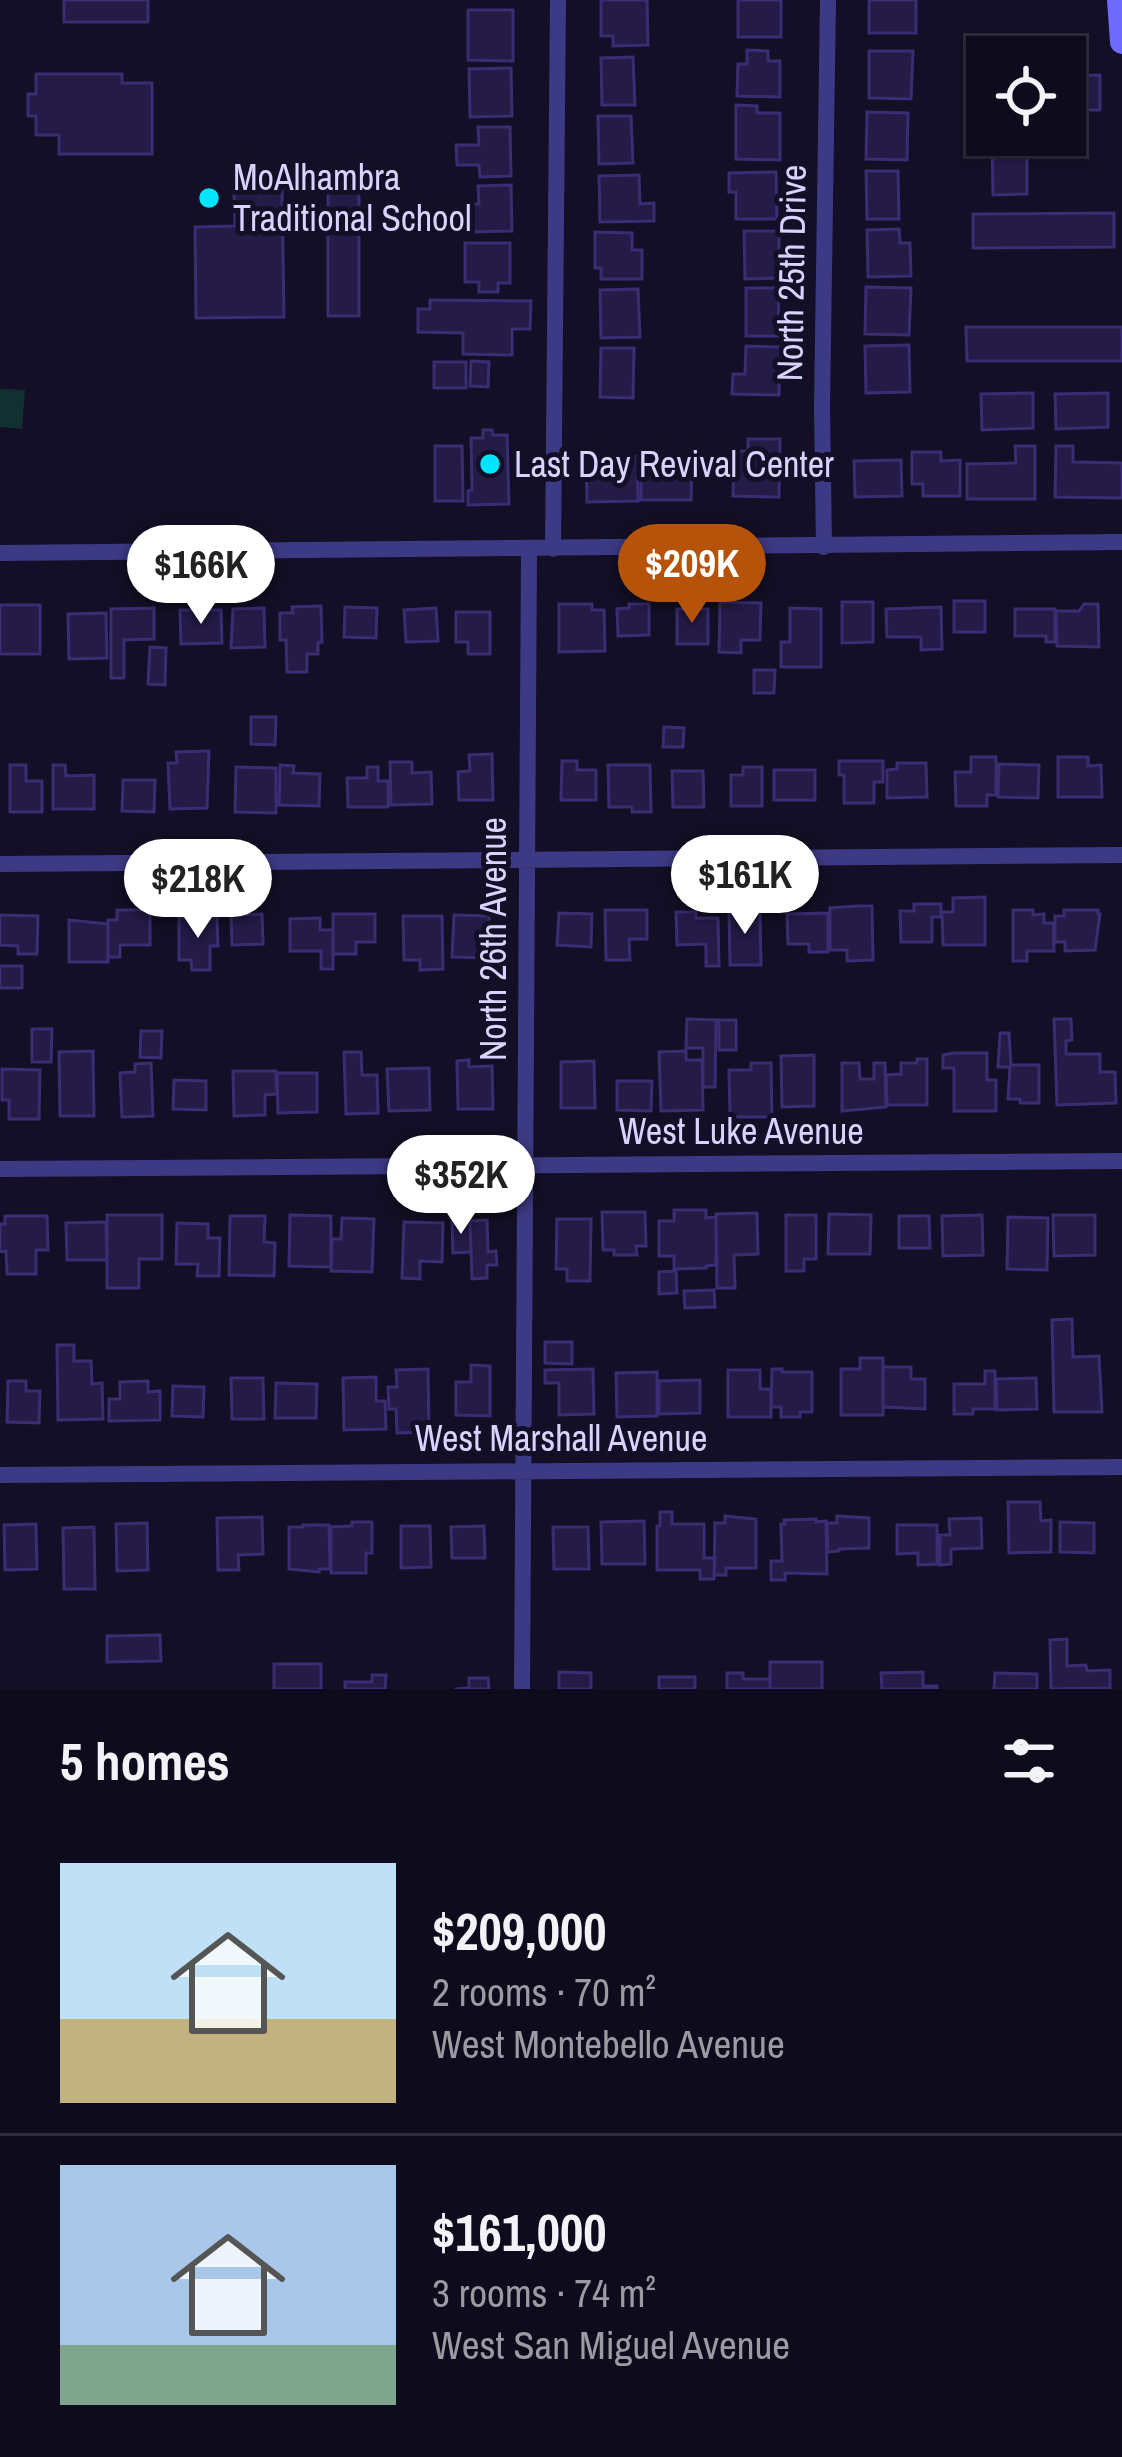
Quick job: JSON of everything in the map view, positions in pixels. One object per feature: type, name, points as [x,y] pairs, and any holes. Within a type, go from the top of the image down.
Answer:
[{"type":"main road","points":[[1119,0],[1122,42]]},
{"type":"street","points":[[553,549],[558,0]]},
{"type":"street","name":"North 25th Drive","points":[[824,547],[821,407],[828,0]]},
{"type":"street","points":[[0,553],[1122,542]]},
{"type":"street","name":"North 26th Avenue","points":[[522,1689],[529,550]]},
{"type":"street","points":[[0,864],[1122,855]]},
{"type":"street","name":"West Luke Avenue","points":[[0,1168],[1122,1162]]},
{"type":"street","name":"West Marshall Avenue","points":[[0,1475],[1122,1467]]},
{"type":"green space","points":[[0,389],[25,390],[22,429],[0,427]]},
{"type":"building","points":[[64,0],[148,0],[148,22],[64,22]]},
{"type":"building","points":[[601,0],[647,0],[648,45],[613,46],[613,36],[601,36]]},
{"type":"building","points":[[738,0],[781,0],[781,37],[738,37]]},
{"type":"building","points":[[869,0],[916,0],[916,33],[869,33]]},
{"type":"building","points":[[468,10],[513,10],[513,61],[468,60]]},
{"type":"building","points":[[747,50],[768,51],[768,61],[780,61],[780,97],[737,96],[738,64],[747,64]]},
{"type":"building","points":[[869,51],[913,51],[911,99],[869,98]]},
{"type":"building","points":[[633,57],[635,105],[602,105],[601,58]]},
{"type":"building","points":[[511,68],[512,116],[470,117],[469,69]]},
{"type":"building","points":[[36,74],[122,74],[122,83],[152,83],[152,154],[59,154],[59,135],[36,135],[36,116],[28,116],[28,94],[36,94]]},
{"type":"building","points":[[1086,75],[1100,75],[1100,110],[1086,110]]},
{"type":"building","points":[[736,105],[757,106],[757,113],[780,113],[780,160],[736,159]]},
{"type":"building","points":[[867,112],[908,113],[907,160],[866,159]]},
{"type":"building","points":[[598,116],[631,116],[633,163],[599,164]]},
{"type":"building","points":[[478,127],[510,127],[511,176],[480,177],[479,165],[457,165],[456,145],[479,145]]},
{"type":"building","points":[[992,156],[1027,156],[1027,194],[993,195]]},
{"type":"building","points":[[866,171],[898,171],[899,219],[867,219]]},
{"type":"building","points":[[776,172],[777,219],[736,219],[736,192],[729,192],[729,173]]},
{"type":"building","points":[[639,175],[640,204],[654,203],[654,221],[600,222],[599,176]]},
{"type":"building","points":[[511,185],[512,231],[470,232],[470,204],[479,204],[478,186]]},
{"type":"building","points":[[234,190],[282,190],[284,317],[196,318],[195,227],[235,226]]},
{"type":"building","points":[[328,190],[359,190],[359,316],[328,316]]},
{"type":"building","points":[[1114,213],[1114,247],[973,248],[973,214]]},
{"type":"building","points":[[899,229],[900,243],[910,243],[911,276],[868,277],[867,230]]},
{"type":"building","points":[[744,231],[779,231],[779,278],[745,279]]},
{"type":"building","points":[[595,232],[632,233],[632,250],[642,250],[642,279],[601,279],[601,268],[595,268]]},
{"type":"building","points":[[465,243],[510,243],[510,283],[498,283],[498,292],[479,292],[479,282],[465,282]]},
{"type":"building","points":[[866,287],[911,288],[909,335],[865,334]]},
{"type":"building","points":[[746,288],[779,288],[778,336],[746,336]]},
{"type":"building","points":[[638,289],[640,337],[601,338],[600,290]]},
{"type":"building","points":[[430,300],[531,301],[530,329],[512,329],[512,355],[463,354],[463,333],[418,332],[418,309],[430,309]]},
{"type":"building","points":[[966,327],[1122,327],[1122,361],[967,361]]},
{"type":"building","points":[[909,345],[910,392],[866,393],[865,346]]},
{"type":"building","points":[[746,346],[780,347],[779,395],[732,394],[733,374],[745,374]]},
{"type":"building","points":[[601,348],[634,348],[633,398],[600,397]]},
{"type":"building","points":[[471,361],[489,362],[488,387],[470,386]]},
{"type":"building","points":[[434,362],[466,362],[466,388],[434,388]]},
{"type":"building","points":[[1033,393],[1033,428],[982,430],[981,394]]},
{"type":"building","points":[[1108,393],[1108,427],[1056,429],[1055,394]]},
{"type":"building","name":"Last Day Revival Center","points":[[483,430],[507,435],[509,504],[468,505],[471,438],[483,438]]},
{"type":"building","points":[[748,439],[780,439],[779,497],[733,496],[734,451],[748,451]]},
{"type":"building","points":[[435,446],[462,446],[463,501],[435,501]]},
{"type":"building","points":[[1015,446],[1035,446],[1035,499],[967,499],[967,464],[1016,463]]},
{"type":"building","points":[[1056,446],[1073,446],[1073,462],[1122,463],[1122,498],[1055,497]]},
{"type":"building","points":[[912,452],[941,452],[941,461],[960,460],[960,496],[923,496],[923,484],[912,484]]},
{"type":"building","points":[[637,456],[638,501],[587,502],[586,457]]},
{"type":"building","points":[[641,460],[655,460],[655,466],[692,467],[691,500],[641,500]]},
{"type":"building","points":[[901,460],[902,496],[855,497],[854,461]]},
{"type":"building","points":[[954,601],[985,601],[985,632],[954,632]]},
{"type":"building","points":[[720,602],[761,603],[760,640],[741,640],[741,653],[719,652]]},
{"type":"building","points":[[842,602],[873,602],[873,642],[842,643]]},
{"type":"building","points":[[559,604],[592,604],[592,610],[604,610],[605,651],[559,652]]},
{"type":"building","points":[[629,604],[649,604],[649,635],[618,636],[617,609],[629,608]]},
{"type":"building","points":[[1084,604],[1098,604],[1099,647],[1057,646],[1056,611],[1079,611]]},
{"type":"building","points":[[0,605],[40,605],[40,654],[0,654]]},
{"type":"building","points":[[321,606],[318,654],[307,654],[307,672],[287,672],[280,613],[293,613],[292,607]]},
{"type":"building","points":[[345,607],[377,608],[376,638],[344,637]]},
{"type":"building","points":[[941,607],[942,649],[921,650],[921,637],[887,637],[886,609]]},
{"type":"building","points":[[154,608],[154,639],[124,640],[124,678],[111,678],[111,609]]},
{"type":"building","points":[[264,608],[265,647],[231,648],[233,609]]},
{"type":"building","points":[[436,608],[438,641],[406,642],[404,610]]},
{"type":"building","points":[[790,608],[821,609],[821,667],[781,667],[781,642],[790,642]]},
{"type":"building","points":[[677,609],[708,609],[708,644],[677,644]]},
{"type":"building","points":[[1015,609],[1055,609],[1055,642],[1046,642],[1046,636],[1015,636]]},
{"type":"building","points":[[180,610],[221,610],[222,643],[181,644]]},
{"type":"building","points":[[456,612],[490,612],[490,654],[468,654],[468,642],[456,642]]},
{"type":"building","points":[[106,613],[107,658],[69,659],[68,614]]},
{"type":"building","points":[[150,647],[166,648],[165,685],[148,684]]},
{"type":"building","points":[[754,670],[775,670],[774,693],[754,693]]},
{"type":"building","points":[[251,717],[276,717],[275,745],[251,744]]},
{"type":"building","points":[[664,727],[684,728],[683,747],[663,747]]},
{"type":"building","points":[[209,751],[207,808],[170,809],[168,763],[177,763],[176,752]]},
{"type":"building","points":[[492,754],[493,800],[459,800],[458,772],[470,771],[469,755]]},
{"type":"building","points":[[971,757],[996,757],[996,795],[987,795],[987,806],[956,806],[955,772],[971,772]]},
{"type":"building","points":[[1058,757],[1088,757],[1088,766],[1101,765],[1102,797],[1058,797]]},
{"type":"building","points":[[562,761],[577,761],[577,770],[596,770],[596,800],[561,800]]},
{"type":"building","points":[[839,761],[883,761],[883,782],[874,782],[874,803],[844,803]]},
{"type":"building","points":[[390,762],[412,762],[412,773],[431,772],[432,804],[391,805]]},
{"type":"building","points":[[897,763],[926,763],[927,797],[887,798],[887,770],[897,769]]},
{"type":"building","points":[[999,764],[1039,765],[1038,798],[998,797]]},
{"type":"building","points":[[10,765],[26,765],[26,781],[42,781],[42,812],[10,812]]},
{"type":"building","points":[[53,765],[65,765],[66,776],[94,775],[94,809],[53,809]]},
{"type":"building","points":[[280,765],[294,766],[293,773],[320,774],[319,806],[279,805]]},
{"type":"building","points":[[608,765],[650,765],[651,812],[609,807]]},
{"type":"building","points":[[236,767],[276,768],[276,813],[235,812]]},
{"type":"building","points":[[367,767],[378,767],[378,781],[388,781],[388,807],[348,807],[347,778],[367,778]]},
{"type":"building","points":[[743,767],[762,767],[762,806],[731,806],[731,775],[743,775]]},
{"type":"building","points":[[774,770],[815,770],[815,800],[774,800]]},
{"type":"building","points":[[672,771],[703,771],[704,807],[673,807]]},
{"type":"building","points":[[123,780],[155,780],[154,812],[122,811]]},
{"type":"building","points":[[985,897],[985,945],[943,945],[942,912],[953,912],[953,898]]},
{"type":"building","points":[[914,904],[941,904],[941,917],[932,917],[932,942],[901,942],[900,911],[914,911]]},
{"type":"building","points":[[872,906],[873,960],[847,961],[847,950],[830,950],[830,908]]},
{"type":"building","points":[[760,908],[761,965],[730,965],[729,912]]},
{"type":"building","points":[[117,910],[150,910],[150,945],[120,945],[120,957],[108,957],[108,920],[117,920]]},
{"type":"building","points":[[605,910],[647,910],[647,939],[629,939],[630,960],[606,960]]},
{"type":"building","points":[[1013,910],[1033,910],[1033,915],[1044,914],[1044,923],[1053,923],[1054,951],[1027,951],[1027,961],[1013,961]]},
{"type":"building","points":[[1064,910],[1098,910],[1095,950],[1065,951],[1065,942],[1055,942],[1055,916],[1064,916]]},
{"type":"building","points":[[676,912],[718,918],[719,966],[706,966],[706,944],[677,945]]},
{"type":"building","points":[[559,913],[592,914],[591,947],[557,945]]},
{"type":"building","points":[[828,913],[828,952],[809,952],[809,944],[788,944],[787,914]]},
{"type":"building","points":[[262,914],[263,944],[232,945],[231,915]]},
{"type":"building","points":[[333,914],[375,914],[375,942],[356,942],[356,954],[333,954]]},
{"type":"building","points":[[0,915],[38,916],[37,954],[18,954],[18,946],[0,945]]},
{"type":"building","points":[[454,915],[489,916],[488,958],[452,957]]},
{"type":"building","points":[[403,916],[442,916],[443,969],[420,970],[420,960],[404,960]]},
{"type":"building","points":[[217,917],[218,946],[210,946],[210,970],[192,970],[191,960],[179,960],[179,918]]},
{"type":"building","points":[[320,918],[320,930],[333,930],[333,969],[321,969],[321,951],[290,951],[290,919]]},
{"type":"building","points":[[69,920],[108,924],[108,962],[69,962]]},
{"type":"building","points":[[0,966],[22,966],[22,988],[0,988]]},
{"type":"building","points":[[687,1019],[716,1020],[715,1087],[703,1087],[703,1048],[686,1048]]},
{"type":"building","points":[[1054,1019],[1071,1019],[1072,1040],[1066,1041],[1066,1054],[1100,1054],[1100,1072],[1115,1072],[1116,1103],[1057,1105]]},
{"type":"building","points":[[719,1020],[736,1020],[736,1050],[719,1050]]},
{"type":"building","points":[[32,1029],[52,1029],[51,1062],[32,1062]]},
{"type":"building","points":[[141,1031],[162,1031],[161,1058],[140,1057]]},
{"type":"building","points":[[1000,1033],[1009,1033],[1011,1065],[1039,1065],[1039,1103],[1008,1099],[1010,1067],[998,1067]]},
{"type":"building","points":[[93,1051],[94,1116],[60,1116],[59,1052]]},
{"type":"building","points":[[686,1051],[686,1060],[702,1060],[703,1110],[661,1111],[659,1052]]},
{"type":"building","points":[[344,1052],[361,1052],[362,1075],[377,1075],[378,1113],[346,1114]]},
{"type":"building","points":[[987,1053],[987,1080],[996,1080],[996,1111],[954,1111],[954,1068],[943,1068],[943,1055]]},
{"type":"building","points":[[814,1055],[814,1106],[782,1107],[781,1056]]},
{"type":"building","points":[[917,1059],[927,1059],[927,1105],[887,1105],[886,1075],[901,1074],[901,1063],[917,1063]]},
{"type":"building","points":[[469,1060],[469,1067],[492,1066],[493,1109],[458,1109],[457,1061]]},
{"type":"building","points":[[594,1061],[595,1108],[561,1108],[561,1062]]},
{"type":"building","points":[[151,1063],[153,1116],[122,1117],[120,1073],[135,1072],[135,1064]]},
{"type":"building","points":[[751,1063],[771,1063],[772,1117],[730,1117],[729,1070],[751,1070]]},
{"type":"building","points":[[842,1063],[859,1063],[860,1079],[874,1079],[874,1063],[885,1063],[886,1107],[842,1111]]},
{"type":"building","points":[[429,1068],[430,1110],[389,1111],[387,1069]]},
{"type":"building","points":[[2,1069],[40,1070],[39,1119],[9,1119],[9,1100],[2,1100]]},
{"type":"building","points":[[233,1071],[276,1071],[277,1094],[265,1095],[265,1115],[234,1116]]},
{"type":"building","points":[[277,1073],[317,1073],[317,1112],[278,1113]]},
{"type":"building","points":[[174,1080],[206,1081],[206,1110],[173,1109]]},
{"type":"building","points":[[617,1081],[652,1081],[651,1111],[617,1110]]},
{"type":"building","points":[[674,1210],[706,1210],[706,1218],[716,1217],[716,1265],[674,1269],[674,1256],[659,1256],[659,1221],[674,1221]]},
{"type":"building","points":[[602,1212],[645,1212],[646,1246],[636,1246],[637,1255],[603,1250]]},
{"type":"building","points":[[757,1213],[758,1254],[734,1255],[735,1288],[717,1288],[716,1214]]},
{"type":"building","points":[[829,1214],[871,1215],[870,1254],[828,1254]]},
{"type":"building","points":[[107,1215],[162,1215],[162,1259],[139,1259],[139,1288],[107,1288]]},
{"type":"building","points":[[290,1215],[331,1216],[331,1267],[289,1266]]},
{"type":"building","points":[[786,1215],[816,1215],[816,1259],[804,1259],[804,1271],[786,1271]]},
{"type":"building","points":[[982,1215],[983,1255],[943,1256],[942,1216]]},
{"type":"building","points":[[1053,1215],[1095,1215],[1095,1255],[1054,1256]]},
{"type":"building","points":[[5,1216],[47,1216],[48,1250],[36,1250],[36,1274],[7,1274],[6,1251],[0,1252],[0,1224],[5,1224]]},
{"type":"building","points":[[230,1216],[265,1216],[264,1242],[275,1243],[274,1276],[229,1275]]},
{"type":"building","points":[[899,1216],[929,1216],[930,1248],[899,1248]]},
{"type":"building","points":[[1008,1217],[1048,1218],[1047,1270],[1007,1269]]},
{"type":"building","points":[[342,1218],[374,1219],[372,1272],[331,1271],[332,1239],[341,1239]]},
{"type":"building","points":[[557,1219],[591,1219],[590,1281],[567,1281],[567,1269],[556,1269]]},
{"type":"building","points":[[487,1220],[488,1252],[496,1251],[497,1265],[487,1265],[487,1278],[472,1279],[470,1221]]},
{"type":"building","points":[[452,1221],[470,1221],[471,1252],[453,1253]]},
{"type":"building","points":[[106,1222],[107,1260],[67,1260],[66,1223]]},
{"type":"building","points":[[404,1222],[443,1223],[442,1262],[420,1261],[420,1279],[402,1278]]},
{"type":"building","points":[[177,1223],[208,1224],[208,1238],[220,1238],[219,1276],[197,1276],[198,1264],[176,1264]]},
{"type":"building","points":[[676,1271],[677,1293],[659,1294],[659,1272]]},
{"type":"building","points":[[714,1290],[715,1307],[685,1308],[684,1291]]},
{"type":"building","points":[[1072,1319],[1073,1357],[1099,1356],[1102,1412],[1054,1412],[1052,1320]]},
{"type":"building","points":[[545,1342],[572,1342],[572,1364],[545,1363]]},
{"type":"building","points":[[57,1345],[74,1345],[74,1361],[91,1361],[92,1384],[102,1383],[103,1419],[58,1420]]},
{"type":"building","points":[[860,1358],[883,1358],[883,1415],[841,1415],[841,1369],[860,1369]]},
{"type":"building","points":[[471,1365],[490,1366],[490,1416],[456,1415],[456,1382],[471,1382]]},
{"type":"building","points":[[883,1367],[911,1367],[911,1379],[925,1379],[925,1409],[883,1407]]},
{"type":"building","points":[[428,1369],[429,1432],[397,1433],[396,1409],[389,1409],[388,1387],[397,1387],[396,1370]]},
{"type":"building","points":[[593,1369],[594,1414],[559,1415],[559,1383],[545,1383],[545,1370]]},
{"type":"building","points":[[772,1369],[812,1372],[812,1412],[781,1417],[781,1407],[771,1407]]},
{"type":"building","points":[[728,1370],[760,1370],[760,1389],[771,1389],[771,1417],[728,1417]]},
{"type":"building","points":[[985,1371],[995,1371],[995,1409],[954,1414],[954,1384],[985,1384]]},
{"type":"building","points":[[657,1372],[657,1416],[617,1417],[616,1373]]},
{"type":"building","points":[[376,1377],[376,1401],[385,1401],[386,1429],[344,1430],[343,1378]]},
{"type":"building","points":[[231,1378],[263,1378],[264,1419],[232,1419]]},
{"type":"building","points":[[1036,1378],[1037,1409],[997,1410],[996,1379]]},
{"type":"building","points":[[700,1380],[700,1413],[659,1414],[659,1381]]},
{"type":"building","points":[[8,1381],[26,1381],[26,1391],[40,1391],[39,1423],[7,1422]]},
{"type":"building","points":[[148,1381],[148,1392],[160,1391],[160,1420],[109,1421],[109,1399],[120,1399],[120,1382]]},
{"type":"building","points":[[276,1383],[317,1384],[316,1418],[275,1418]]},
{"type":"building","points":[[173,1386],[204,1387],[203,1417],[172,1416]]},
{"type":"building","points":[[1008,1502],[1040,1502],[1041,1521],[1051,1520],[1051,1552],[1009,1553]]},
{"type":"building","points":[[660,1512],[672,1512],[672,1524],[704,1524],[704,1558],[715,1558],[714,1579],[700,1579],[700,1570],[657,1570]]},
{"type":"building","points":[[725,1516],[756,1519],[756,1568],[726,1568],[726,1575],[714,1575],[715,1523],[725,1523]]},
{"type":"building","points":[[837,1516],[869,1518],[869,1548],[828,1552],[827,1523],[837,1523]]},
{"type":"building","points":[[262,1517],[263,1554],[238,1555],[239,1570],[218,1570],[217,1518]]},
{"type":"building","points":[[981,1518],[982,1548],[951,1549],[951,1564],[940,1565],[940,1535],[950,1535],[949,1519]]},
{"type":"building","points":[[644,1521],[645,1564],[602,1564],[601,1522]]},
{"type":"building","points":[[826,1521],[827,1574],[785,1573],[785,1580],[771,1580],[771,1561],[782,1561],[781,1524]]},
{"type":"building","points":[[352,1522],[372,1522],[372,1553],[366,1553],[366,1573],[331,1573],[331,1527],[352,1526]]},
{"type":"building","points":[[1060,1522],[1094,1523],[1094,1553],[1060,1552]]},
{"type":"building","points":[[147,1523],[148,1570],[117,1571],[116,1524]]},
{"type":"building","points":[[36,1524],[37,1569],[5,1570],[4,1525]]},
{"type":"building","points":[[329,1525],[330,1569],[289,1569],[289,1527]]},
{"type":"building","points":[[897,1525],[937,1525],[937,1564],[918,1565],[918,1553],[897,1554]]},
{"type":"building","points":[[401,1526],[430,1526],[431,1567],[401,1568]]},
{"type":"building","points":[[484,1526],[485,1558],[452,1558],[451,1527]]},
{"type":"building","points":[[94,1527],[95,1589],[64,1589],[63,1528]]},
{"type":"building","points":[[553,1527],[588,1527],[589,1569],[554,1569]]},
{"type":"building","points":[[160,1635],[161,1661],[107,1662],[107,1636]]},
{"type":"building","points":[[1067,1639],[1067,1666],[1110,1670],[1110,1688],[1051,1689],[1050,1640]]},
{"type":"building","points":[[770,1662],[822,1662],[822,1689],[770,1689]]},
{"type":"building","points":[[274,1664],[321,1664],[321,1689],[274,1689]]},
{"type":"building","points":[[559,1672],[591,1673],[591,1689],[559,1689]]},
{"type":"building","points":[[923,1672],[923,1686],[937,1689],[882,1689],[881,1673]]},
{"type":"building","points":[[727,1673],[743,1673],[743,1679],[770,1679],[770,1689],[727,1689]]},
{"type":"building","points":[[995,1673],[1037,1674],[1037,1689],[994,1689]]},
{"type":"building","points":[[372,1675],[386,1675],[385,1689],[345,1689],[345,1682],[372,1682]]},
{"type":"building","points":[[659,1677],[695,1677],[695,1689],[659,1689]]},
{"type":"building","points":[[469,1678],[488,1678],[489,1689],[455,1689],[469,1688]]},
{"type":"place","name":"MoAlhambra Traditional School","points":[[209,198]]},
{"type":"place","name":"Last Day Revival Center","points":[[490,464]]}]
